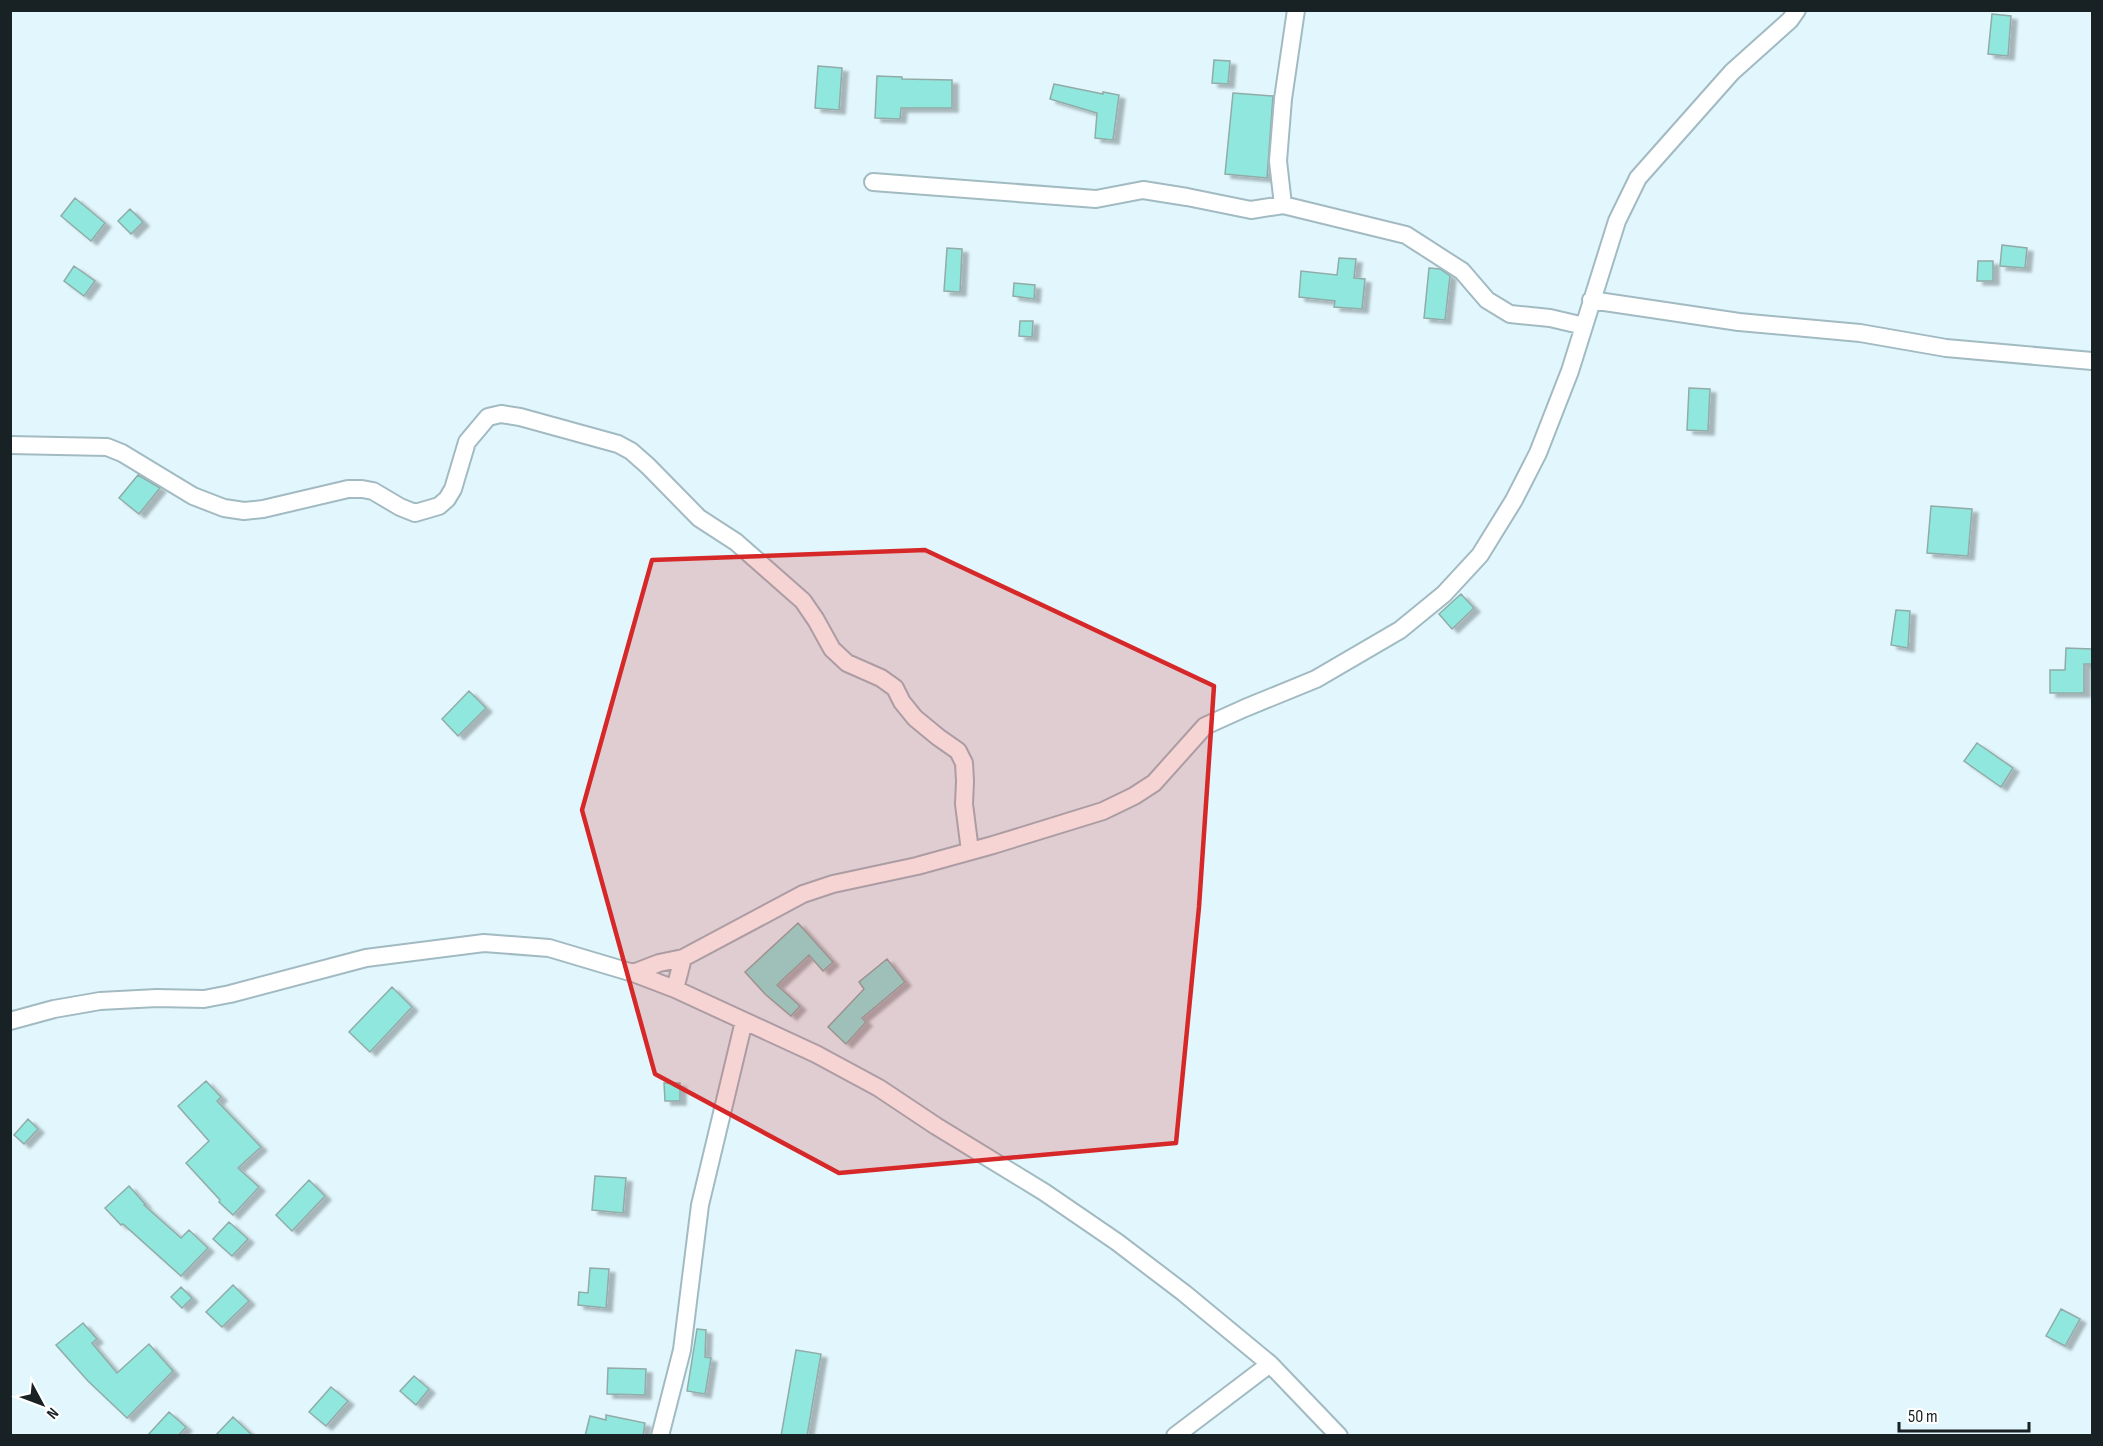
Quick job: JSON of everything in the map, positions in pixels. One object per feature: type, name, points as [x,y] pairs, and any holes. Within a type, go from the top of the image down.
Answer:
[{"type":"street","points":[[1283,206],[1278,161],[1283,99],[1296,10]]},
{"type":"street","points":[[633,973],[659,963],[683,958],[803,894],[833,884],[917,866],[1103,811],[1154,783],[1206,726],[1316,679],[1400,630],[1444,594],[1480,555],[1519,491],[1542,443],[1570,371],[1617,221],[1638,178],[1732,72],[1790,20],[1797,10]]},
{"type":"street","points":[[873,182],[1096,199],[1143,190],[1186,196],[1251,210],[1283,206],[1406,235],[1462,271],[1487,300],[1510,314],[1550,318],[1584,326]]},
{"type":"street","points":[[1591,300],[1739,322],[1860,333],[1946,348],[2092,361]]},
{"type":"street","points":[[10,445],[107,447],[122,453],[194,496],[224,508],[244,512],[348,489],[362,489],[373,491],[415,513],[439,506],[447,499],[453,489],[467,442],[488,417],[501,414],[520,417],[618,444],[631,451],[648,466],[699,518],[736,542],[803,602],[832,649],[847,663],[881,678],[895,688],[902,702],[915,718],[958,751],[964,763],[964,804],[970,851]]},
{"type":"street","points":[[10,1021],[54,1009],[100,1001],[157,998],[204,999],[366,958],[484,943],[549,948],[633,973],[675,989],[816,1054],[879,1088],[1044,1192],[1117,1242],[1184,1293],[1270,1364],[1339,1436]]},
{"type":"street","points":[[675,989],[683,958]]},
{"type":"street","points":[[660,1436],[682,1350],[700,1206],[744,1021]]},
{"type":"street","points":[[1175,1436],[1270,1364]]},
{"type":"highlighted area","points":[[925,550],[1214,686],[1199,907],[1176,1143],[839,1173],[655,1074],[582,810],[652,560]]},
{"type":"building","points":[[1992,14],[2011,16],[2008,56],[1988,54]]},
{"type":"building","points":[[1214,60],[1230,61],[1228,84],[1212,83]]},
{"type":"building","points":[[818,66],[842,68],[839,110],[815,108]]},
{"type":"building","points":[[877,76],[952,80],[952,108],[901,108],[900,119],[875,118]]},
{"type":"building","points":[[1054,84],[1119,95],[1113,140],[1095,138],[1097,113],[1050,99]]},
{"type":"building","points":[[1233,93],[1273,96],[1267,178],[1225,174]]},
{"type":"building","points":[[75,198],[105,223],[91,241],[61,216]]},
{"type":"building","points":[[130,209],[143,222],[131,234],[118,221]]},
{"type":"building","points":[[2002,245],[2027,248],[2025,268],[2000,266]]},
{"type":"building","points":[[947,248],[962,249],[960,292],[944,291]]},
{"type":"building","points":[[1339,258],[1356,259],[1354,278],[1365,279],[1362,309],[1334,307],[1335,301],[1299,297],[1301,271],[1337,275]]},
{"type":"building","points":[[1978,261],[1993,261],[1993,281],[1977,281]]},
{"type":"building","points":[[74,266],[95,281],[84,296],[64,281]]},
{"type":"building","points":[[1429,268],[1440,269],[1450,276],[1445,320],[1424,318]]},
{"type":"building","points":[[1014,283],[1035,285],[1034,299],[1013,296]]},
{"type":"building","points":[[1020,321],[1033,321],[1032,337],[1019,336]]},
{"type":"building","points":[[1689,388],[1710,389],[1708,431],[1687,430]]},
{"type":"building","points":[[138,475],[160,488],[139,514],[119,498]]},
{"type":"building","points":[[1931,506],[1972,509],[1968,556],[1927,553]]},
{"type":"building","points":[[1461,594],[1474,608],[1452,629],[1439,614]]},
{"type":"building","points":[[1896,610],[1910,611],[1908,648],[1891,645]]},
{"type":"building","points":[[2066,648],[2092,649],[2092,664],[2084,664],[2084,693],[2050,693],[2050,670],[2065,670]]},
{"type":"building","points":[[469,691],[486,708],[458,736],[442,719]]},
{"type":"building","points":[[1977,743],[2013,768],[2001,787],[1964,761]]},
{"type":"building","points":[[798,923],[833,962],[823,971],[809,955],[777,985],[800,1006],[791,1016],[765,994],[745,972]]},
{"type":"building","points":[[887,959],[905,982],[862,1018],[866,1022],[846,1044],[828,1027],[864,989],[859,982]]},
{"type":"building","points":[[392,987],[412,1007],[370,1052],[349,1032]]},
{"type":"building","points":[[206,1081],[221,1097],[217,1101],[261,1147],[238,1168],[259,1187],[233,1215],[186,1163],[209,1141],[178,1106]]},
{"type":"building","points":[[664,1083],[680,1083],[680,1101],[665,1101]]},
{"type":"building","points":[[28,1119],[38,1129],[24,1144],[14,1135]]},
{"type":"building","points":[[595,1176],[626,1178],[623,1213],[592,1210]]},
{"type":"building","points":[[309,1180],[325,1196],[292,1231],[276,1215]]},
{"type":"building","points":[[129,1186],[144,1205],[181,1238],[189,1230],[208,1248],[181,1276],[123,1224],[121,1225],[105,1208]]},
{"type":"building","points":[[229,1222],[248,1239],[232,1256],[213,1239]]},
{"type":"building","points":[[590,1268],[609,1269],[606,1308],[578,1305],[579,1292],[588,1293]]},
{"type":"building","points":[[233,1285],[249,1301],[222,1327],[206,1312]]},
{"type":"building","points":[[181,1287],[192,1298],[182,1308],[171,1297]]},
{"type":"building","points":[[2061,1309],[2080,1319],[2065,1346],[2046,1336]]},
{"type":"building","points":[[83,1323],[97,1339],[92,1343],[117,1373],[149,1344],[173,1371],[127,1418],[88,1381],[56,1345]]},
{"type":"building","points":[[697,1329],[706,1330],[705,1357],[711,1358],[705,1394],[687,1391]]},
{"type":"building","points":[[796,1350],[821,1354],[807,1436],[781,1436]]},
{"type":"building","points":[[608,1368],[646,1369],[645,1395],[607,1394]]},
{"type":"building","points":[[414,1376],[429,1389],[416,1405],[400,1391]]},
{"type":"building","points":[[331,1387],[348,1401],[326,1426],[309,1412]]},
{"type":"building","points":[[169,1412],[186,1427],[178,1436],[147,1436]]},
{"type":"building","points":[[606,1415],[645,1423],[643,1436],[585,1436],[590,1416],[606,1420]]},
{"type":"building","points":[[233,1417],[253,1436],[215,1436]]}]
